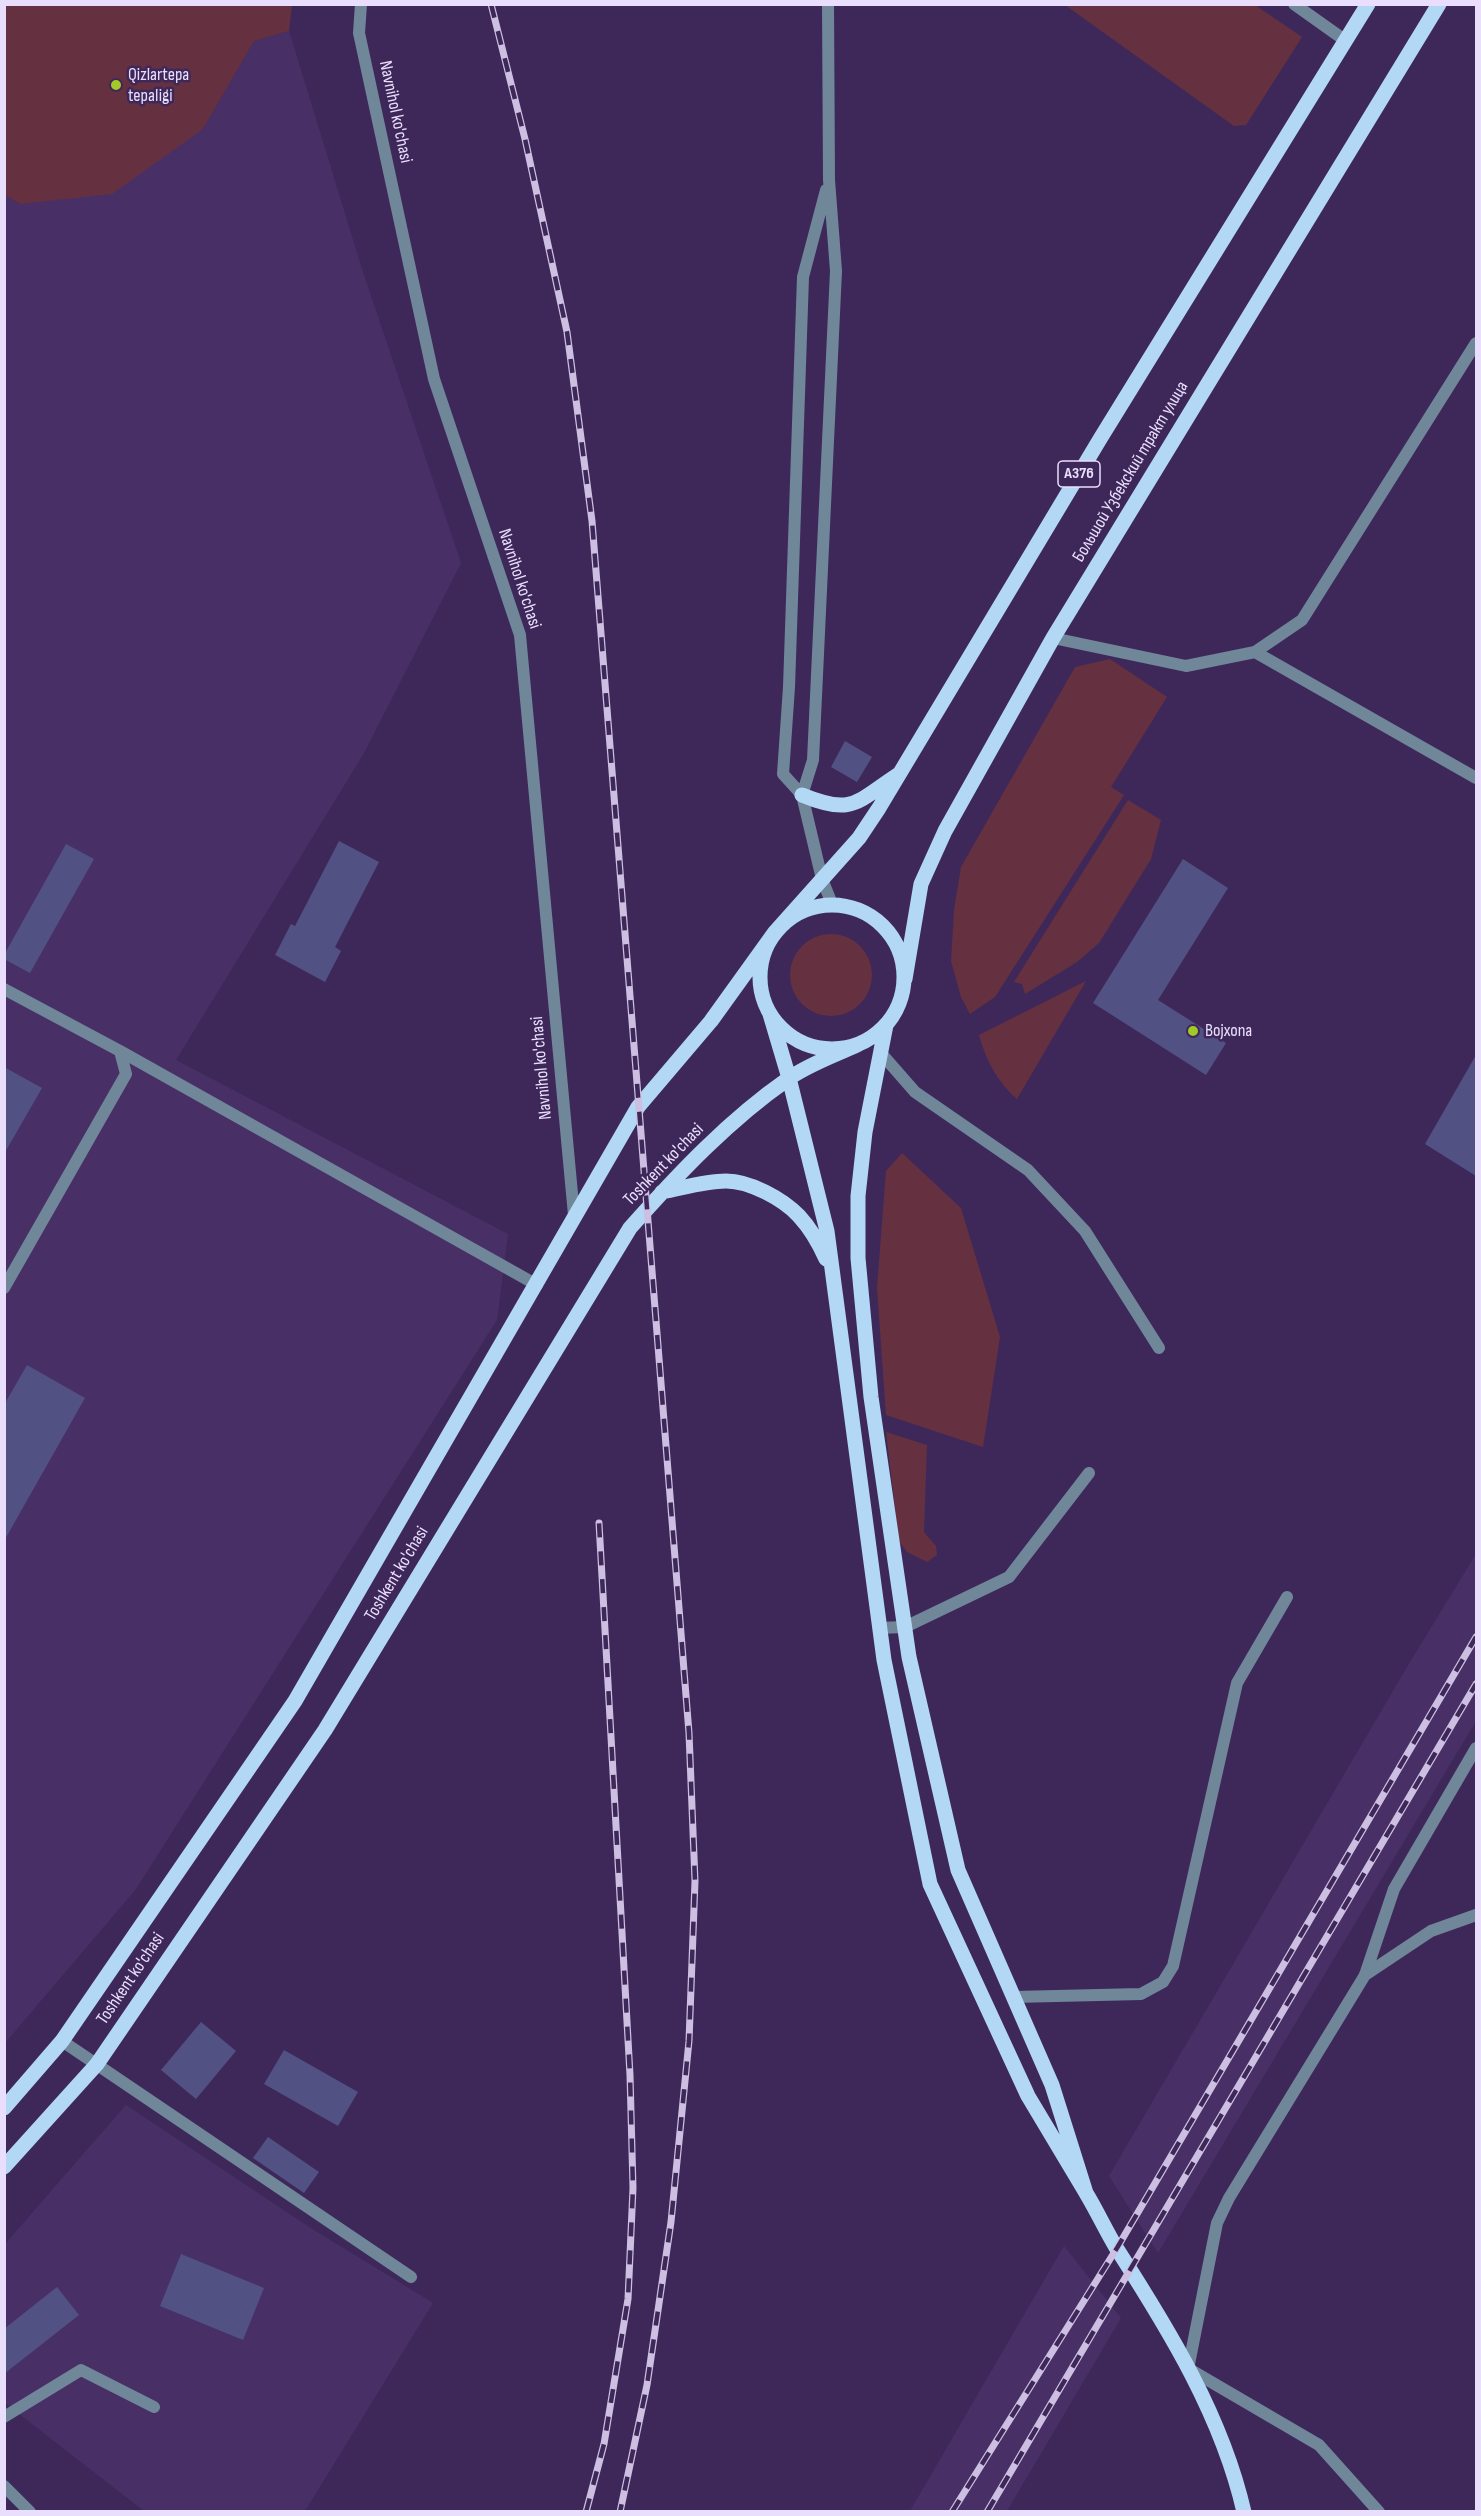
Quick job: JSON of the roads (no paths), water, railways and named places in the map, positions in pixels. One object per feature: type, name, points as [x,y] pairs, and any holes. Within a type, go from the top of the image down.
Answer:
[{"type":"main road","name":"A376","points":[[775,932],[859,838],[904,771],[1100,439],[1368,4]]},
{"type":"main road","name":"Большой Узбекский тракт улица","points":[[904,979],[921,884],[930,860],[1053,638],[1439,4]]},
{"type":"main road","points":[[802,795],[828,805],[851,805],[904,771]]},
{"type":"main road","points":[[770,1014],[783,1030],[800,1042],[819,1048],[839,1049],[859,1044],[873,1036],[886,1025],[896,1011],[902,996],[904,979],[902,956],[892,935],[876,918],[855,908],[832,904],[810,908],[791,917],[775,932],[766,947],[761,964],[760,981],[763,998],[789,1077],[827,1231],[884,1660],[930,1884],[1028,2096],[1117,2248],[1139,2281],[1188,2369],[1225,2443],[1244,2511]]},
{"type":"main road","name":"Toshkent ko'chasi","points":[[4,2108],[62,2042],[295,1701],[638,1107],[711,1021],[775,932]]},
{"type":"main road","points":[[886,1025],[865,1131],[858,1196],[858,1258],[871,1397],[909,1657],[958,1870],[1052,2085],[1086,2193]]},
{"type":"main road","name":"Toshkent ko'chasi","points":[[4,2167],[97,2064],[325,1730],[630,1228],[662,1192],[726,1128],[789,1077],[859,1044]]},
{"type":"main road","points":[[662,1192],[725,1181],[741,1182],[761,1191],[798,1215],[816,1238],[833,1276]]},
{"type":"street","name":"Navnihol ko'chasi","points":[[361,4],[359,33],[434,379],[520,635],[574,1215]]},
{"type":"street","points":[[802,795],[813,760],[835,283],[829,180],[828,4]]},
{"type":"street","points":[[1294,4],[1346,41]]},
{"type":"street","points":[[829,180],[803,277],[789,687],[783,774],[802,795],[822,879],[832,904]]},
{"type":"street","points":[[1053,638],[1186,666],[1255,652],[1302,620],[1476,343]]},
{"type":"street","points":[[1255,652],[1476,778]]},
{"type":"street","points":[[4,989],[537,1285]]},
{"type":"street","points":[[4,1288],[126,1074],[120,1052]]},
{"type":"street","points":[[880,1052],[915,1092],[1028,1170],[1085,1231],[1159,1348]]},
{"type":"street","points":[[879,1628],[905,1627],[1009,1577],[1089,1473]]},
{"type":"street","points":[[1014,1997],[1141,1994],[1163,1982],[1173,1966],[1237,1683],[1287,1597]]},
{"type":"street","points":[[1379,2511],[1319,2445],[1188,2369],[1218,2223],[1229,2198],[1365,1975],[1394,1889],[1476,1749]]},
{"type":"street","points":[[1365,1975],[1431,1931],[1476,1915]]},
{"type":"street","points":[[62,2042],[411,2277]]},
{"type":"street","points":[[4,2417],[81,2370],[154,2407]]},
{"type":"street","points":[[4,2486],[30,2511]]},
{"type":"railway","points":[[491,4],[525,139],[567,332],[592,521],[689,1733],[695,1881],[689,2041],[671,2222],[647,2385],[620,2512]]},
{"type":"railway","points":[[586,2512],[604,2444],[628,2299],[633,2188],[630,2075],[599,1523]]},
{"type":"railway","points":[[952,2512],[1117,2248],[1476,1637]]},
{"type":"railway","points":[[987,2512],[1476,1684]]},
{"type":"place","name":"Qizlartepa tepaligi","points":[[116,85]]},
{"type":"place","name":"Bojxona","points":[[1193,1031]]}]
